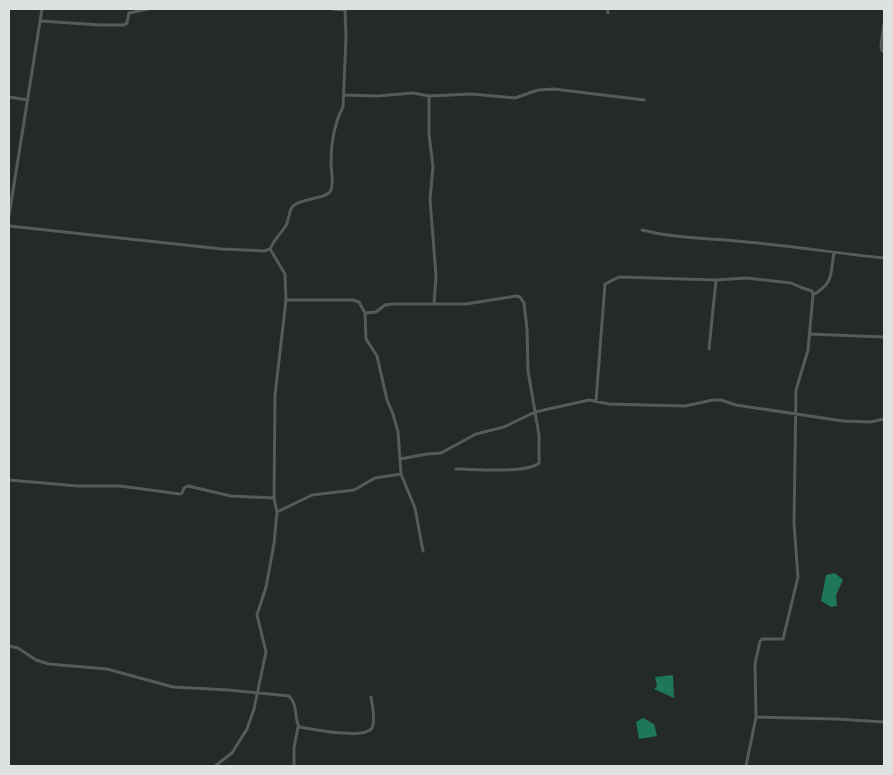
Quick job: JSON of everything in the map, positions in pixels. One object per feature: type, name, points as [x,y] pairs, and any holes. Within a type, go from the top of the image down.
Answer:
[{"type":"street","points":[[9,216],[42,9]]},
{"type":"street","points":[[41,21],[124,25],[129,13],[148,9]]},
{"type":"street","points":[[9,226],[222,249],[264,251],[270,248],[275,237],[286,227],[290,210],[294,205],[306,199],[326,195],[330,191],[332,183],[333,139],[338,117],[343,107],[346,38],[345,9],[332,9]]},
{"type":"street","points":[[884,23],[881,46],[882,52],[884,52]]},
{"type":"street","points":[[344,95],[413,94],[430,96],[471,94],[515,98],[538,90],[554,89],[644,100]]},
{"type":"street","points":[[430,96],[429,134],[433,167],[430,199],[436,276],[434,304]]},
{"type":"street","points":[[9,97],[28,100]]},
{"type":"street","points":[[642,230],[662,235],[738,241],[884,258]]},
{"type":"street","points":[[215,766],[232,753],[247,729],[254,709],[256,692],[266,652],[257,615],[266,587],[274,544],[277,512],[274,498],[275,395],[286,300],[285,274],[270,248]]},
{"type":"street","points":[[813,294],[826,287],[830,281],[834,253]]},
{"type":"street","points":[[596,401],[605,284],[619,277],[716,280],[747,278],[791,283],[812,291],[808,350],[796,390],[794,524],[798,577],[783,639],[762,639],[760,641],[755,664],[756,717],[746,766]]},
{"type":"street","points":[[709,349],[716,280]]},
{"type":"street","points":[[365,313],[376,312],[385,305],[466,304],[520,297],[524,303],[528,371],[539,435],[539,463],[534,467],[512,470],[456,469]]},
{"type":"street","points":[[286,300],[353,300],[359,302],[365,313],[366,339],[377,356],[387,400],[398,432],[401,474],[415,508],[423,550]]},
{"type":"street","points":[[809,334],[884,337]]},
{"type":"street","points":[[400,460],[441,453],[476,434],[504,426],[535,412],[589,400],[608,404],[685,406],[721,400],[843,421],[871,422],[884,419]]},
{"type":"street","points":[[277,512],[312,495],[354,490],[375,478],[401,474]]},
{"type":"street","points":[[9,480],[78,486],[120,486],[180,494],[188,486],[231,496],[274,498]]},
{"type":"street","points":[[9,646],[18,648],[36,660],[49,664],[107,669],[173,687],[289,696],[296,709],[298,726],[294,748],[294,766]]},
{"type":"street","points":[[298,726],[349,734],[368,731],[372,727],[374,718],[371,697]]},
{"type":"street","points":[[756,717],[884,722]]},
{"type":"shaded area","points":[[835,573],[843,580],[836,595],[837,606],[831,607],[821,601],[826,575]]},
{"type":"shaded area","points":[[673,675],[674,698],[654,689],[657,686],[655,677]]},
{"type":"shaded area","points":[[643,718],[654,724],[657,736],[639,739],[636,722]]}]
